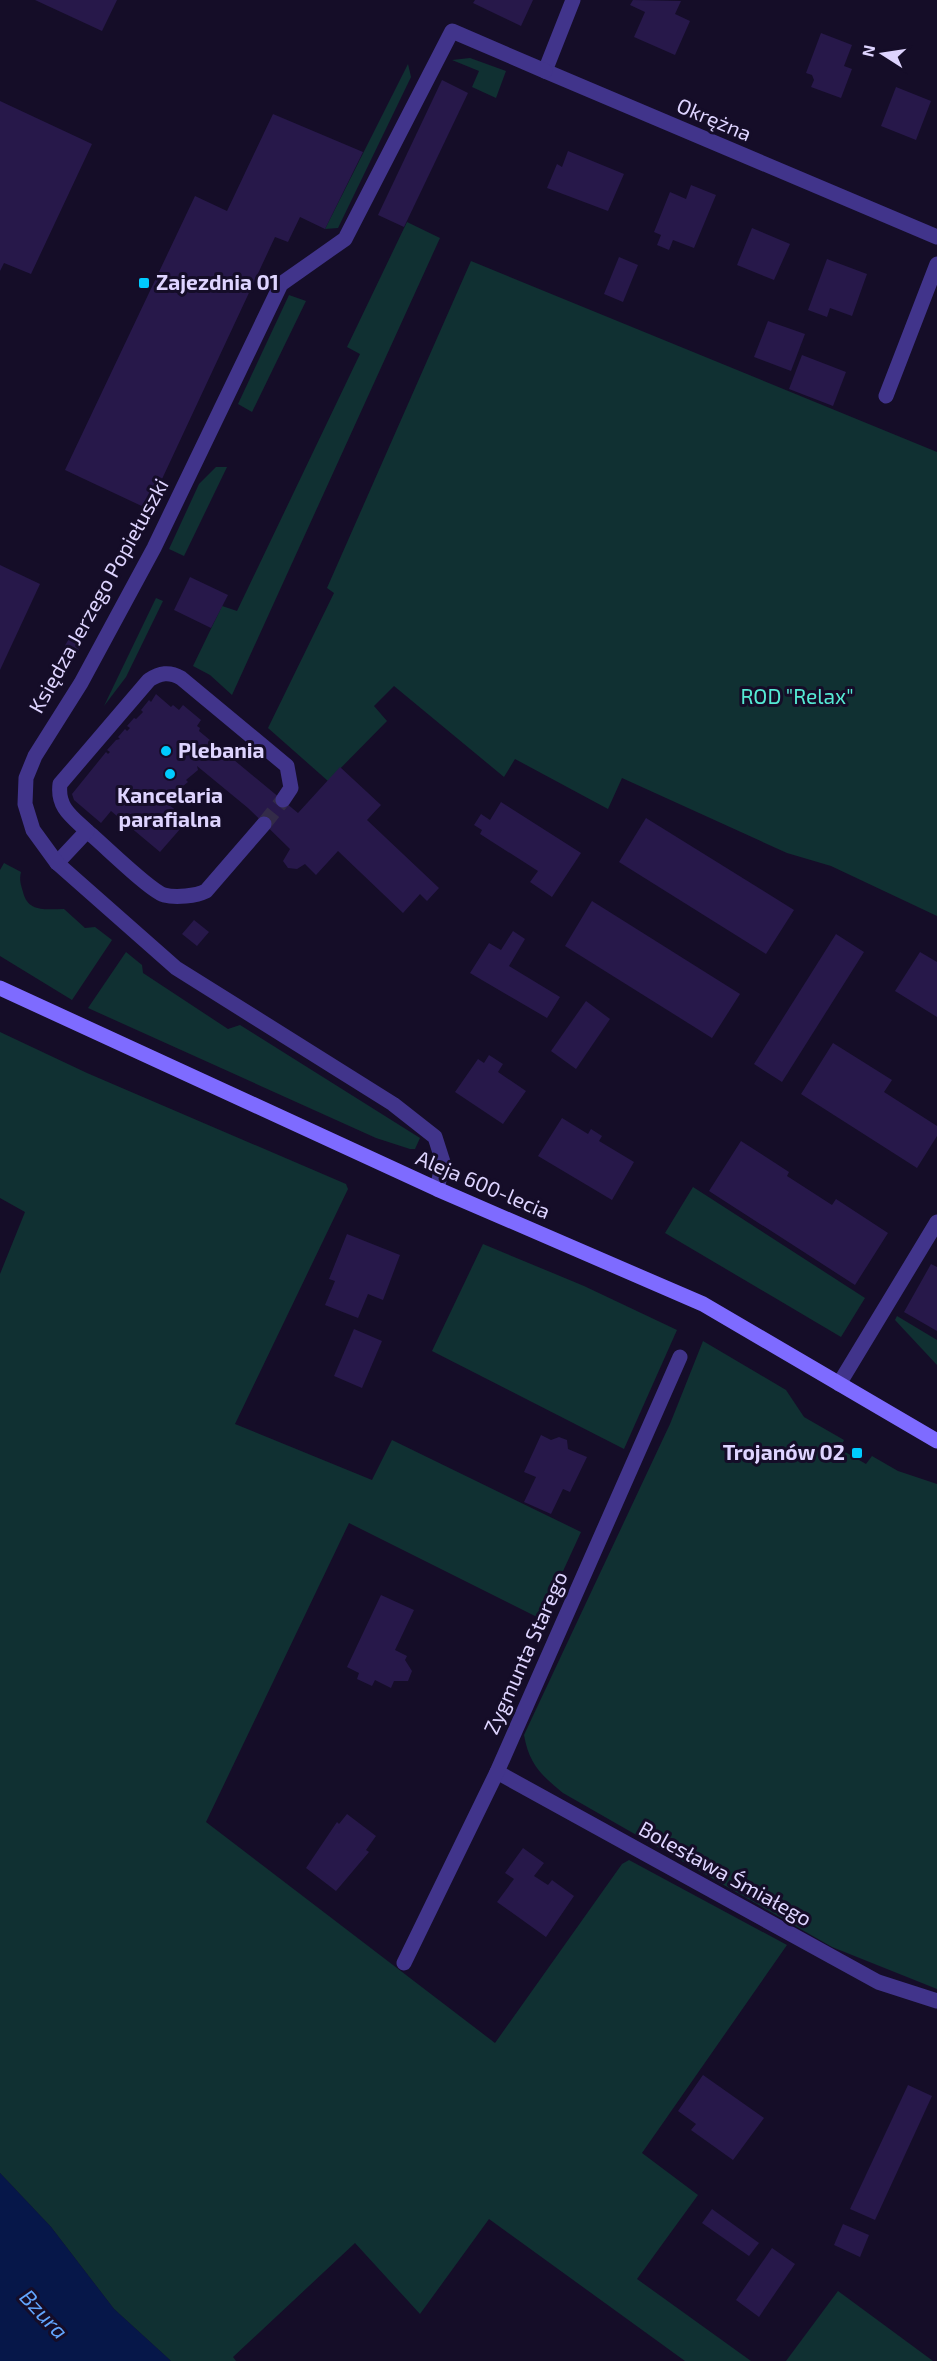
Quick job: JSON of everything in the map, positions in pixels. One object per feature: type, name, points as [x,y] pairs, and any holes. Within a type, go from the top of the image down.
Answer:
[{"type":"main road","name":"Aleja 600-lecia","points":[[0,988],[437,1189],[703,1304],[937,1441]]},
{"type":"street","points":[[545,71],[573,0]]},
{"type":"street","name":"Księdza Jerzego Popiełuszki","points":[[437,1189],[443,1162],[435,1137],[393,1104],[176,968],[57,863],[33,830],[25,804],[26,778],[35,756],[81,683],[154,548],[281,284],[345,239],[452,31],[545,71]]},
{"type":"street","name":"Okrężna","points":[[545,71],[937,237]]},
{"type":"street","points":[[886,396],[937,264]]},
{"type":"street","points":[[264,824],[206,891],[199,894],[171,896],[156,890],[62,807],[58,797],[60,784],[149,680],[160,673],[174,674],[287,766],[291,788],[283,800]]},
{"type":"street","points":[[57,863],[87,831]]},
{"type":"street","points":[[839,1384],[937,1222]]},
{"type":"street","name":"Zygmunta Starego","points":[[404,1963],[496,1772],[680,1357]]},
{"type":"street","name":"Bolesława Śmiałego","points":[[496,1772],[878,1982],[937,2001]]},
{"type":"green space","points":[[470,58],[506,71],[496,98],[472,87],[479,71],[452,60]]},
{"type":"green space","points":[[408,64],[411,77],[338,228],[325,229]]},
{"type":"green space","points":[[407,222],[440,238],[232,695],[210,675],[193,666],[222,606],[237,611],[360,354],[347,347]]},
{"type":"green space","name":"ROD \"Relax\"","points":[[471,261],[937,452],[937,916],[831,866],[787,853],[622,778],[608,809],[515,759],[504,777],[394,686],[374,706],[387,721],[328,781],[268,728],[334,593],[327,588]]},
{"type":"green space","points":[[289,295],[306,301],[252,412],[238,404]]},
{"type":"green space","points":[[216,467],[227,467],[184,556],[169,549],[199,484]]},
{"type":"green space","points":[[156,598],[163,601],[126,677],[104,706]]},
{"type":"green space","points":[[4,863],[21,872],[21,885],[25,899],[33,907],[64,909],[85,928],[95,927],[112,940],[72,1000],[0,956],[0,870]]},
{"type":"green space","points":[[126,952],[142,965],[143,973],[228,1029],[240,1025],[420,1138],[415,1149],[376,1138],[88,1008]]},
{"type":"green space","points":[[0,1032],[87,1073],[346,1184],[348,1189],[235,1424],[372,1480],[392,1440],[581,1532],[541,1619],[349,1523],[206,1822],[495,2043],[622,1864],[629,1860],[787,1945],[642,2153],[698,2195],[637,2279],[751,2361],[685,2361],[489,2219],[420,2314],[355,2243],[233,2357],[236,2361],[171,2361],[114,2309],[51,2227],[0,2173],[0,1274],[25,1212],[0,1198]]},
{"type":"green space","points":[[693,1187],[865,1298],[841,1337],[665,1233]]},
{"type":"green space","points":[[483,1244],[584,1286],[677,1330],[624,1449],[432,1351]]},
{"type":"green space","points":[[897,1316],[937,1340],[937,1365],[895,1320]]},
{"type":"green space","points":[[703,1341],[786,1390],[804,1417],[844,1440],[840,1449],[866,1464],[872,1456],[898,1471],[937,1484],[937,1989],[832,1947],[563,1793],[542,1774],[529,1754],[524,1735],[670,1424]]},
{"type":"green space","points":[[838,2291],[933,2361],[786,2361]]},
{"type":"water","name":"Bzura","points":[[0,2173],[51,2227],[114,2309],[171,2361],[0,2361]]},
{"type":"building","points":[[35,0],[117,0],[102,31]]},
{"type":"building","points":[[475,0],[533,0],[521,26],[473,3]]},
{"type":"building","points":[[633,0],[681,1],[675,14],[690,21],[675,55],[634,37],[645,12],[630,5]]},
{"type":"building","points":[[821,33],[852,45],[844,66],[852,69],[841,98],[811,87],[814,80],[812,75],[806,73]]},
{"type":"building","points":[[442,80],[468,93],[404,227],[378,215]]},
{"type":"building","points":[[896,87],[931,101],[916,140],[881,126]]},
{"type":"building","points":[[0,101],[92,144],[31,274],[4,263],[0,271]]},
{"type":"building","points":[[273,114],[363,152],[325,229],[300,217],[288,242],[275,237],[148,509],[65,470],[195,196],[227,211]]},
{"type":"building","points":[[568,151],[624,174],[608,211],[547,188],[557,164],[562,167]]},
{"type":"building","points":[[691,185],[716,195],[694,248],[673,240],[669,250],[657,245],[661,235],[654,232],[670,192],[686,199]]},
{"type":"building","points":[[752,228],[790,244],[774,280],[737,265]]},
{"type":"building","points":[[619,257],[638,265],[623,302],[604,294]]},
{"type":"building","points":[[827,259],[867,274],[852,316],[830,308],[827,317],[808,310]]},
{"type":"building","points":[[768,321],[805,334],[791,371],[754,357]]},
{"type":"building","points":[[802,355],[846,372],[833,406],[789,389]]},
{"type":"building","points":[[0,565],[40,584],[0,670]]},
{"type":"building","points":[[190,577],[228,595],[211,628],[174,610]]},
{"type":"building","points":[[71,635],[83,641],[75,657],[62,651]]},
{"type":"building","points":[[156,694],[171,707],[173,705],[179,710],[183,705],[201,720],[197,726],[200,728],[199,731],[298,813],[340,767],[381,805],[367,820],[439,888],[427,901],[420,894],[403,913],[338,851],[316,875],[305,864],[297,869],[288,868],[283,861],[290,849],[248,808],[197,766],[198,770],[177,791],[181,793],[174,802],[171,799],[168,804],[188,820],[160,852],[111,811],[101,823],[74,800],[72,794],[106,752],[108,754],[110,752],[107,750],[116,740],[120,739],[118,737],[125,729],[127,731],[130,728],[127,726],[143,712],[141,710],[149,700],[151,702]]},
{"type":"building","points":[[501,802],[581,853],[552,897],[530,882],[538,871],[480,834],[482,830],[474,825],[481,814],[490,820]]},
{"type":"building","points":[[646,818],[794,910],[766,954],[619,862]]},
{"type":"building","points":[[592,901],[740,994],[712,1038],[565,946]]},
{"type":"building","points":[[194,920],[209,932],[197,946],[182,934]]},
{"type":"building","points":[[513,931],[525,939],[509,966],[560,997],[547,1018],[470,973],[489,943],[501,950]]},
{"type":"building","points":[[836,934],[864,952],[782,1082],[754,1064]]},
{"type":"building","points":[[920,952],[937,962],[937,1017],[895,991]]},
{"type":"building","points":[[586,1001],[610,1019],[576,1069],[551,1051]]},
{"type":"building","points":[[833,1043],[892,1080],[884,1092],[937,1126],[937,1136],[917,1168],[801,1094]]},
{"type":"building","points":[[489,1055],[503,1064],[498,1072],[526,1091],[503,1124],[455,1092],[478,1059],[484,1063]]},
{"type":"building","points":[[562,1118],[588,1134],[591,1129],[602,1136],[599,1141],[634,1162],[612,1200],[538,1156]]},
{"type":"building","points":[[741,1141],[789,1172],[787,1176],[832,1205],[836,1199],[888,1233],[855,1285],[709,1191]]},
{"type":"building","points":[[347,1234],[400,1255],[383,1300],[368,1294],[358,1318],[325,1305],[335,1281],[329,1279]]},
{"type":"building","points":[[931,1264],[937,1267],[937,1331],[904,1312]]},
{"type":"building","points":[[354,1329],[382,1341],[362,1388],[334,1376]]},
{"type":"building","points":[[541,1435],[551,1440],[559,1437],[567,1440],[568,1449],[587,1457],[570,1492],[563,1489],[551,1514],[524,1502],[536,1477],[524,1472]]},
{"type":"building","points":[[381,1595],[414,1610],[395,1650],[407,1656],[405,1660],[412,1671],[408,1681],[394,1681],[391,1688],[375,1680],[372,1686],[357,1679],[359,1673],[347,1667]]},
{"type":"building","points":[[347,1814],[376,1836],[366,1850],[369,1852],[336,1891],[306,1868],[337,1822],[339,1824]]},
{"type":"building","points":[[523,1848],[544,1863],[534,1876],[548,1885],[552,1880],[574,1896],[546,1937],[497,1902],[514,1879],[505,1873]]},
{"type":"building","points":[[703,2075],[764,2118],[733,2160],[691,2130],[696,2124],[678,2111]]},
{"type":"building","points":[[908,2085],[932,2096],[875,2220],[850,2209]]},
{"type":"building","points":[[712,2209],[759,2243],[749,2256],[702,2223]]},
{"type":"building","points":[[843,2224],[869,2235],[860,2257],[834,2245]]},
{"type":"building","points":[[772,2248],[795,2264],[759,2317],[736,2300]]},
{"type":"tunnel","points":[[264,824],[283,800]]},
{"type":"place","name":"Zajezdnia 01","points":[[144,283]]},
{"type":"place","name":"Plebania","points":[[166,751]]},
{"type":"place","name":"Kancelaria parafialna","points":[[170,774]]},
{"type":"place","name":"Trojanów 02","points":[[857,1453]]}]
